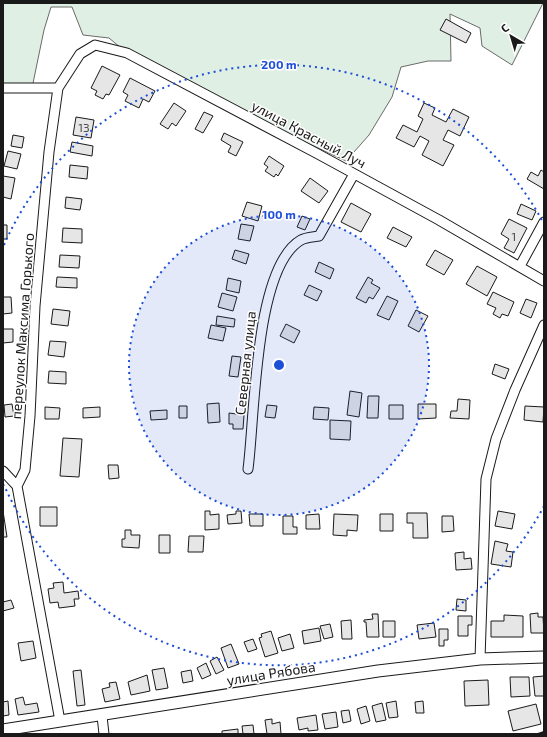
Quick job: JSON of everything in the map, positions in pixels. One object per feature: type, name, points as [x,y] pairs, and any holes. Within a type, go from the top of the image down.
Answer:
[{"type":"street","name":"улица Красный Луч","points":[[80,54],[95,45],[126,53],[354,174],[520,266],[544,281]]},
{"type":"street","name":"переулок Максима Горького","points":[[17,486],[25,470],[30,416],[36,298],[49,152],[58,88],[80,54]]},
{"type":"street","points":[[3,88],[58,88]]},
{"type":"street","name":"Северная улица","points":[[248,469],[252,437],[257,365],[266,305],[283,259],[302,240],[319,236],[354,174]]},
{"type":"street","points":[[520,266],[544,222]]},
{"type":"street","points":[[480,659],[486,479],[499,432],[515,390],[544,325]]},
{"type":"street","points":[[3,471],[17,486],[60,721]]},
{"type":"street","name":"улица Рябова","points":[[3,730],[102,716],[378,671],[480,659],[544,657]]},
{"type":"street","points":[[102,716],[104,734]]},
{"type":"green space","points":[[3,3],[543,3],[512,65],[482,46],[480,28],[450,14],[451,61],[428,61],[401,67],[392,97],[369,135],[346,161],[230,107],[127,53],[109,38],[83,35],[72,7],[51,7],[44,30],[32,88],[3,89]]},
{"type":"building","points":[[446,19],[471,33],[466,43],[440,30]]},
{"type":"building","points":[[102,66],[120,75],[109,95],[106,94],[103,99],[95,95],[97,91],[91,88]]},
{"type":"building","points":[[130,78],[155,91],[149,102],[143,99],[139,108],[125,101],[128,95],[123,92]]},
{"type":"building","points":[[174,103],[186,111],[176,126],[172,123],[168,129],[160,124]]},
{"type":"building","points":[[424,103],[435,108],[432,115],[446,122],[453,109],[469,117],[460,136],[448,130],[443,140],[454,145],[443,166],[422,155],[429,141],[420,136],[414,147],[396,138],[403,125],[417,132],[423,119],[418,116]]},
{"type":"building","points":[[204,112],[213,116],[203,133],[195,129]]},
{"type":"building","points":[[76,117],[94,120],[91,138],[73,135]]},
{"type":"building","points":[[224,133],[243,142],[236,156],[228,152],[231,146],[221,140]]},
{"type":"building","points":[[13,135],[24,137],[22,148],[11,146]]},
{"type":"building","points":[[72,142],[93,146],[92,156],[70,152]]},
{"type":"building","points":[[8,151],[21,154],[17,169],[4,166]]},
{"type":"building","points":[[269,156],[284,166],[278,176],[276,174],[274,177],[265,171],[268,167],[264,164]]},
{"type":"building","points":[[70,165],[88,167],[87,179],[69,177]]},
{"type":"building","points":[[541,170],[544,172],[544,189],[527,179],[531,172],[538,176]]},
{"type":"building","points":[[3,176],[15,178],[11,199],[3,197]]},
{"type":"building","points":[[310,178],[328,191],[319,203],[301,191]]},
{"type":"building","points":[[66,197],[82,199],[80,210],[65,208]]},
{"type":"building","points":[[247,202],[262,206],[258,221],[242,216]]},
{"type":"building","points":[[351,203],[371,214],[361,232],[341,222]]},
{"type":"building","points":[[521,204],[536,211],[532,220],[517,214]]},
{"type":"building","points":[[302,216],[310,219],[305,230],[297,227]]},
{"type":"building","points":[[509,219],[527,228],[514,253],[504,248],[509,239],[501,234]]},
{"type":"building","points":[[241,224],[254,226],[250,241],[238,239]]},
{"type":"building","points":[[3,225],[7,225],[7,239],[3,239]]},
{"type":"building","points":[[393,227],[412,237],[406,247],[387,238]]},
{"type":"building","points":[[63,228],[82,229],[82,243],[62,242]]},
{"type":"building","points":[[235,250],[249,254],[246,264],[232,259]]},
{"type":"building","points":[[435,250],[453,260],[444,275],[426,265]]},
{"type":"building","points":[[60,255],[80,256],[79,268],[59,267]]},
{"type":"building","points":[[319,262],[334,269],[330,279],[315,272]]},
{"type":"building","points":[[477,266],[497,277],[487,296],[466,284]]},
{"type":"building","points":[[57,277],[77,278],[77,288],[56,287]]},
{"type":"building","points":[[368,277],[373,280],[371,283],[380,288],[373,299],[369,297],[366,303],[356,298]]},
{"type":"building","points":[[228,278],[241,281],[239,293],[226,290]]},
{"type":"building","points":[[309,285],[322,291],[317,301],[304,295]]},
{"type":"building","points":[[493,292],[514,302],[508,316],[502,314],[500,318],[493,314],[496,308],[487,304]]},
{"type":"building","points":[[222,293],[237,297],[233,311],[218,307]]},
{"type":"building","points":[[387,296],[398,301],[389,320],[377,315]]},
{"type":"building","points":[[3,297],[11,297],[12,313],[3,314]]},
{"type":"building","points":[[526,299],[537,303],[531,318],[520,313]]},
{"type":"building","points":[[53,309],[70,311],[68,326],[51,324]]},
{"type":"building","points":[[416,310],[428,316],[419,332],[408,326]]},
{"type":"building","points":[[217,316],[235,319],[234,327],[216,325]]},
{"type":"building","points":[[286,324],[300,331],[294,343],[280,336]]},
{"type":"building","points":[[211,325],[226,328],[223,341],[208,338]]},
{"type":"building","points":[[3,329],[13,329],[13,342],[3,343]]},
{"type":"building","points":[[50,341],[66,342],[64,357],[48,355]]},
{"type":"building","points":[[232,356],[241,357],[238,377],[229,376]]},
{"type":"building","points":[[495,364],[509,369],[505,379],[492,374]]},
{"type":"building","points":[[49,371],[66,372],[66,384],[48,383]]},
{"type":"building","points":[[350,391],[362,393],[359,417],[347,415]]},
{"type":"building","points":[[368,396],[379,396],[378,418],[367,418]]},
{"type":"building","points":[[458,399],[470,400],[469,419],[450,418],[451,411],[457,411]]},
{"type":"building","points":[[219,403],[220,422],[208,423],[207,404]]},
{"type":"building","points":[[12,404],[14,416],[5,417],[4,405]]},
{"type":"building","points":[[418,404],[436,404],[436,418],[418,419]]},
{"type":"building","points":[[267,405],[277,406],[275,418],[265,417]]},
{"type":"building","points":[[389,405],[403,405],[403,419],[389,419]]},
{"type":"building","points":[[179,406],[187,406],[187,418],[179,418]]},
{"type":"building","points":[[525,406],[544,407],[543,422],[524,420]]},
{"type":"building","points":[[45,407],[60,408],[59,419],[45,419]]},
{"type":"building","points":[[100,407],[100,417],[83,418],[83,408]]},
{"type":"building","points":[[314,407],[329,408],[328,420],[313,419]]},
{"type":"building","points":[[167,410],[167,419],[151,420],[150,411]]},
{"type":"building","points":[[229,413],[244,415],[243,429],[233,429],[233,424],[229,424]]},
{"type":"building","points":[[330,420],[351,421],[350,440],[330,439]]},
{"type":"building","points":[[63,438],[82,439],[79,477],[60,476]]},
{"type":"building","points":[[108,465],[118,465],[119,478],[109,479]]},
{"type":"building","points":[[40,507],[57,507],[57,526],[40,526]]},
{"type":"building","points":[[3,511],[7,537],[3,537]]},
{"type":"building","points":[[205,511],[210,511],[210,515],[219,514],[219,529],[205,530]]},
{"type":"building","points":[[236,511],[241,511],[242,523],[228,524],[227,515],[236,514]]},
{"type":"building","points":[[498,511],[515,514],[512,529],[495,526]]},
{"type":"building","points":[[407,513],[427,513],[428,538],[413,538],[413,523],[407,523]]},
{"type":"building","points":[[249,514],[263,514],[263,526],[250,526]]},
{"type":"building","points":[[319,514],[320,529],[306,529],[306,515]]},
{"type":"building","points":[[334,514],[358,515],[357,531],[347,530],[347,536],[333,535]]},
{"type":"building","points":[[380,514],[393,514],[393,531],[380,531]]},
{"type":"building","points":[[283,516],[293,516],[293,527],[297,527],[297,534],[283,534]]},
{"type":"building","points":[[442,516],[453,516],[454,531],[442,532]]},
{"type":"building","points":[[125,530],[131,530],[131,535],[140,535],[139,548],[122,547],[122,539],[125,539]]},
{"type":"building","points":[[159,535],[170,535],[170,553],[159,553]]},
{"type":"building","points":[[189,536],[204,536],[203,552],[188,552]]},
{"type":"building","points":[[495,541],[508,544],[506,551],[513,552],[511,567],[491,564]]},
{"type":"building","points":[[464,552],[464,559],[471,558],[472,569],[456,570],[455,553]]},
{"type":"building","points":[[63,582],[64,593],[78,591],[79,599],[74,599],[75,606],[59,608],[58,602],[50,603],[48,589],[54,588],[53,583]]},
{"type":"building","points":[[457,599],[466,600],[466,611],[456,610]]},
{"type":"building","points":[[11,600],[14,608],[3,611],[3,602]]},
{"type":"building","points":[[538,613],[538,617],[543,617],[544,633],[531,633],[530,614]]},
{"type":"building","points":[[372,614],[378,614],[379,637],[367,637],[366,622],[364,622],[364,620],[373,619]]},
{"type":"building","points":[[504,615],[523,616],[523,637],[491,637],[491,621],[504,621]]},
{"type":"building","points":[[458,616],[472,616],[472,625],[468,625],[468,636],[458,636]]},
{"type":"building","points":[[351,620],[352,639],[342,639],[341,621]]},
{"type":"building","points":[[383,621],[395,621],[395,637],[383,637]]},
{"type":"building","points":[[434,623],[436,637],[419,639],[417,625]]},
{"type":"building","points":[[330,624],[333,637],[324,639],[320,626]]},
{"type":"building","points":[[319,628],[321,641],[304,644],[302,631]]},
{"type":"building","points":[[439,629],[448,629],[448,640],[444,640],[444,646],[439,646]]},
{"type":"building","points":[[271,631],[278,653],[265,657],[259,638],[262,637],[261,634]]},
{"type":"building","points":[[290,634],[294,648],[282,651],[278,638]]},
{"type":"building","points":[[253,639],[257,649],[248,652],[244,642]]},
{"type":"building","points":[[33,641],[36,658],[21,661],[18,643]]},
{"type":"building","points":[[231,644],[239,664],[228,668],[221,648]]},
{"type":"building","points":[[217,657],[224,670],[216,674],[210,661]]},
{"type":"building","points":[[206,663],[211,675],[202,679],[197,668]]},
{"type":"building","points":[[164,668],[168,688],[156,690],[152,670]]},
{"type":"building","points":[[81,670],[85,705],[77,706],[73,671]]},
{"type":"building","points":[[191,670],[193,681],[183,683],[181,672]]},
{"type":"building","points":[[147,675],[150,691],[131,695],[128,682]]},
{"type":"building","points":[[544,676],[544,696],[535,696],[533,677]]},
{"type":"building","points":[[510,677],[529,677],[530,696],[511,697]]},
{"type":"building","points":[[488,680],[489,705],[465,706],[464,681]]},
{"type":"building","points":[[116,682],[120,699],[105,702],[102,689],[110,687],[109,683]]},
{"type":"building","points":[[23,697],[25,705],[37,703],[39,712],[18,715],[15,699]]},
{"type":"building","points":[[8,701],[9,715],[3,716],[3,702]]},
{"type":"building","points":[[396,701],[398,717],[389,718],[386,703]]},
{"type":"building","points":[[423,701],[424,713],[416,713],[415,702]]},
{"type":"building","points":[[382,703],[386,720],[376,722],[372,706]]},
{"type":"building","points":[[536,704],[541,724],[513,731],[508,711]]},
{"type":"building","points":[[366,706],[370,721],[361,724],[357,709]]},
{"type":"building","points":[[349,710],[351,721],[343,723],[341,711]]},
{"type":"building","points":[[336,712],[338,727],[325,729],[322,714]]},
{"type":"building","points":[[316,715],[318,730],[308,731],[308,728],[299,730],[297,718]]},
{"type":"building","points":[[272,719],[272,724],[280,722],[281,734],[267,734],[265,720]]},
{"type":"building","points":[[253,725],[254,734],[243,734],[242,726]]},
{"type":"building","points":[[238,729],[238,734],[222,734],[222,731]]},
{"type":"wall","points":[[538,734],[544,732]]}]
